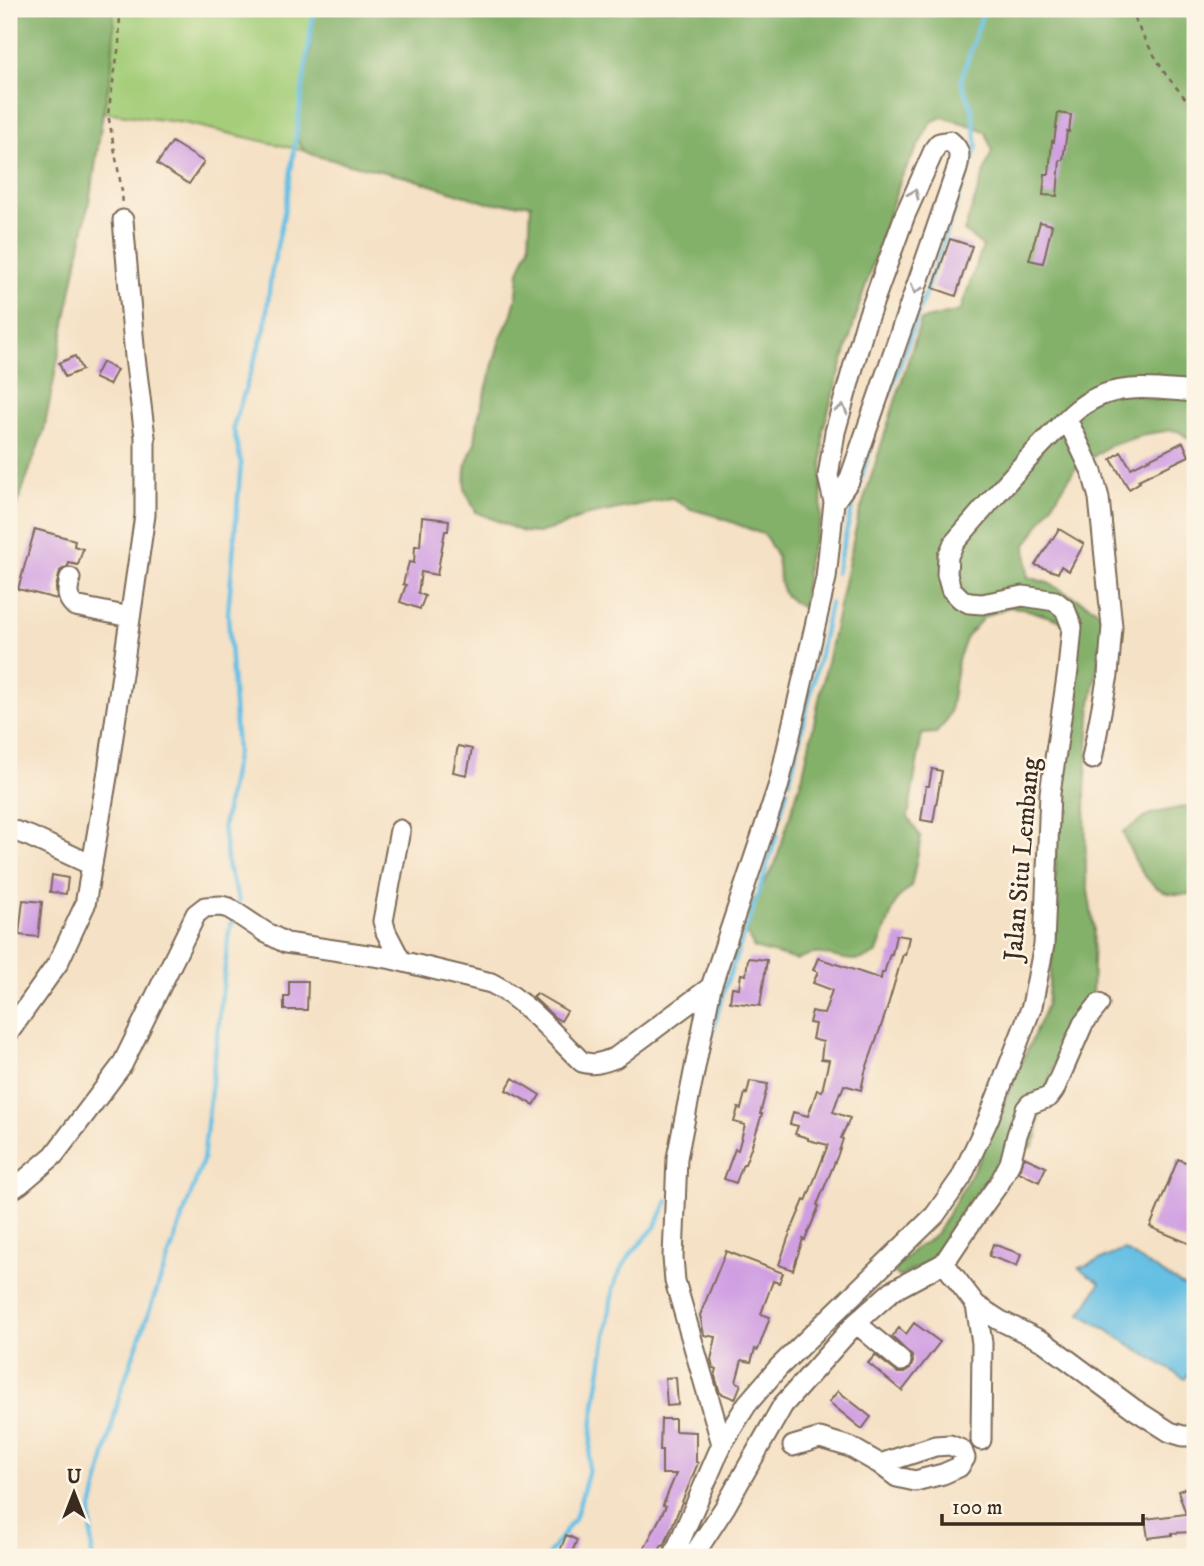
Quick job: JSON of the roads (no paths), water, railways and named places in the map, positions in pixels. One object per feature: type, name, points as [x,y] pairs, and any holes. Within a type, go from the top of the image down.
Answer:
[{"type":"street","points":[[722,1444],[675,1281],[673,1257],[677,1158],[711,987],[779,784],[826,578],[834,502],[828,476],[835,432],[865,325],[905,215],[934,148],[939,143],[950,141],[957,147],[960,159],[957,169],[849,481],[834,502]]},
{"type":"street","points":[[9,1032],[58,963],[85,905],[108,771],[145,515],[145,437],[123,220]]},
{"type":"street","name":"Jalan Situ Lembang","points":[[673,1557],[722,1444],[747,1405],[779,1367],[935,1215],[961,1178],[988,1120],[1031,1006],[1044,945],[1050,793],[1072,627],[1065,609],[1055,601],[1023,596],[982,604],[961,599],[951,589],[947,574],[948,556],[954,543],[1014,472],[1079,407],[1104,394],[1120,390],[1155,388],[1195,392]]},
{"type":"street","points":[[1067,419],[1092,472],[1099,498],[1112,627],[1108,675],[1092,759]]},
{"type":"street","points":[[70,578],[67,593],[69,601],[75,606],[130,617]]},
{"type":"street","points":[[9,829],[92,865]]},
{"type":"street","points":[[400,831],[383,921],[401,961]]},
{"type":"street","points":[[13,1185],[54,1155],[122,1065],[196,914],[212,905],[229,908],[286,943],[401,961],[491,983],[520,1002],[582,1062],[591,1064],[615,1058],[711,987]]},
{"type":"street","points":[[688,1557],[697,1550],[725,1507],[783,1405],[856,1323],[892,1292],[944,1263],[1000,1182],[1010,1163],[1026,1109],[1030,1104],[1049,1097],[1054,1090],[1083,1024],[1099,1004]]},
{"type":"street","points":[[944,1263],[976,1305],[999,1320],[1044,1342],[1134,1409],[1170,1432],[1195,1436]]},
{"type":"street","points":[[976,1305],[982,1343],[981,1440]]},
{"type":"street","points":[[856,1323],[901,1362]]},
{"type":"street","points":[[793,1446],[820,1438],[850,1447],[880,1464]]},
{"type":"water","points":[[1124,1250],[1195,1293],[1195,1364],[1185,1379],[1081,1314],[1100,1283],[1079,1268]]},
{"type":"waterway","points":[[237,907],[239,900],[228,868],[223,827],[237,751],[228,613],[241,463],[233,427],[265,328],[271,275],[287,199],[314,9]]},
{"type":"waterway","points":[[889,396],[977,146],[972,109],[961,81],[984,9]]},
{"type":"waterway","points":[[836,573],[871,447]]},
{"type":"waterway","points":[[789,782],[830,603]]},
{"type":"waterway","points":[[708,1048],[724,990],[777,835],[771,849],[787,790]]},
{"type":"waterway","points":[[92,1557],[91,1513],[120,1393],[203,1160],[229,932],[233,919]]},
{"type":"waterway","points":[[547,1557],[576,1516],[588,1473],[593,1419],[617,1277],[629,1256],[655,1227],[668,1200]]}]
